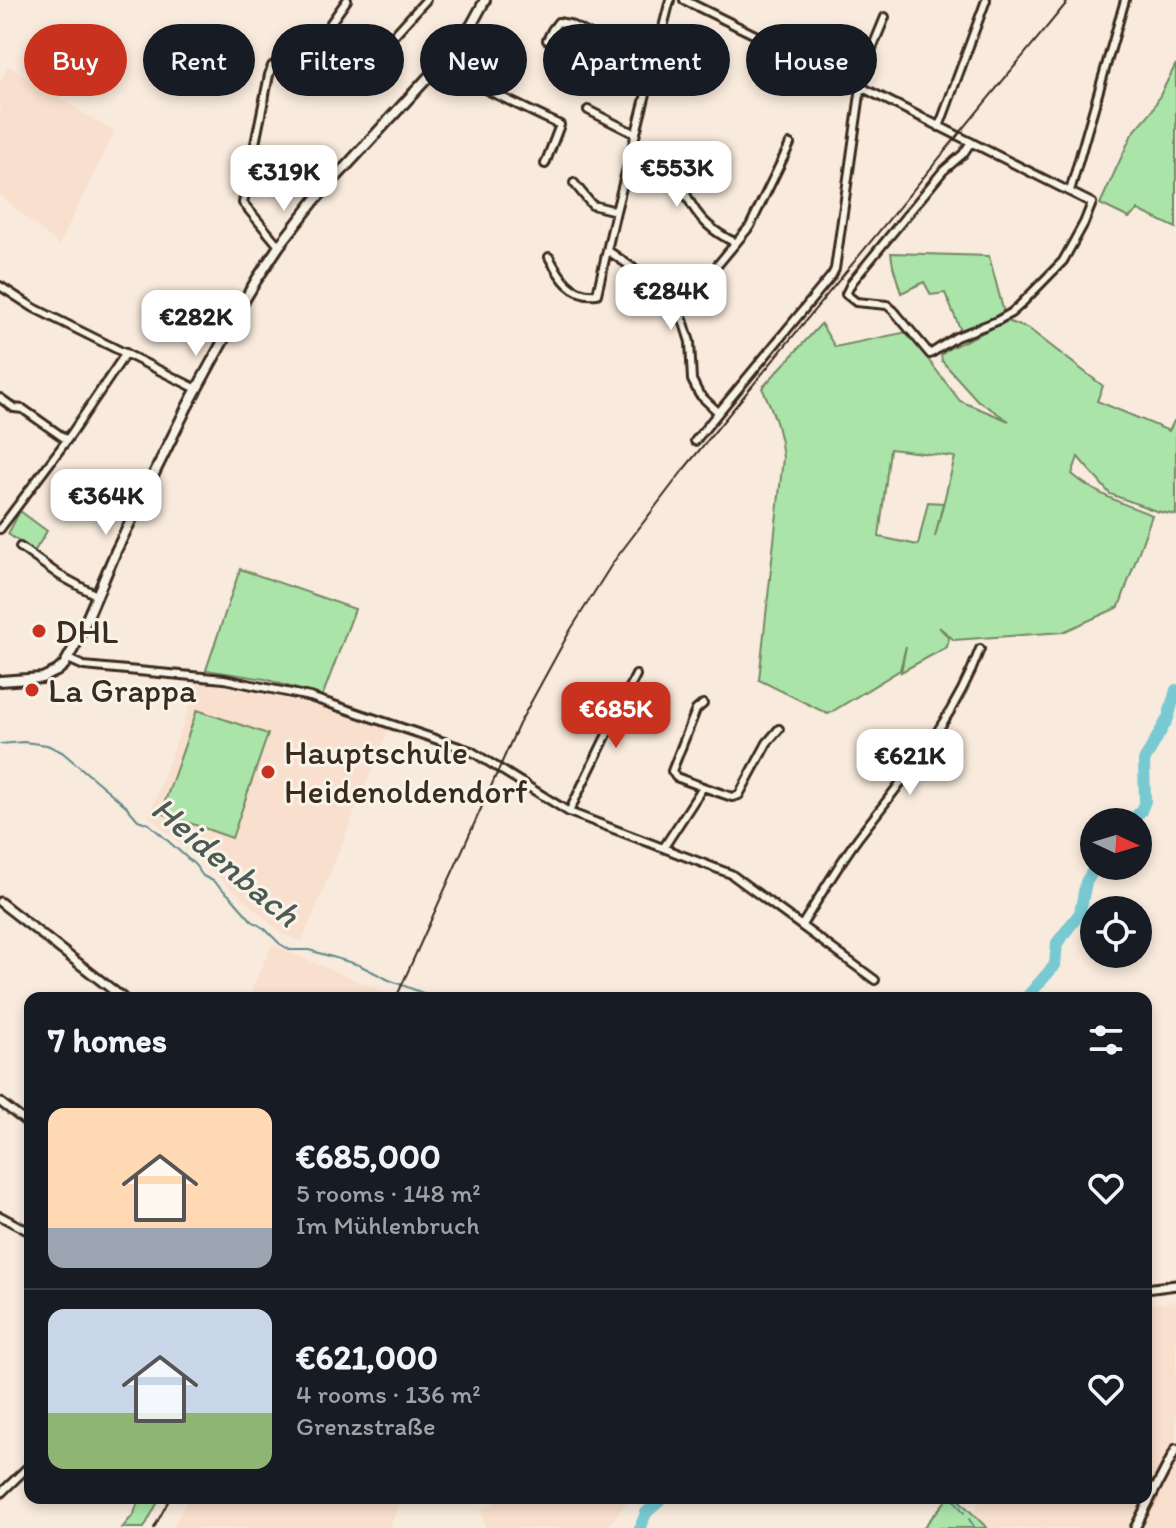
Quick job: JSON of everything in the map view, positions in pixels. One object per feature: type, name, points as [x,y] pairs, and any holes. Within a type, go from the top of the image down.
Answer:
[{"type":"main road","points":[[472,24],[485,0]]},
{"type":"main road","points":[[0,681],[42,678],[61,668],[68,659],[96,595],[232,321],[279,246],[341,170],[420,86]]},
{"type":"street","points":[[329,24],[347,0]]},
{"type":"street","points":[[404,24],[426,0]]},
{"type":"street","points":[[664,24],[670,0]]},
{"type":"street","points":[[684,0],[746,30]]},
{"type":"street","points":[[939,127],[986,0]]},
{"type":"street","points":[[1070,191],[1125,0]]},
{"type":"street","points":[[877,38],[885,17]]},
{"type":"street","points":[[271,69],[243,203],[279,246]]},
{"type":"street","points":[[877,95],[1070,191],[1092,203],[1063,261],[1019,306],[997,321],[956,337],[930,354],[887,305],[856,302],[846,294],[852,282],[943,171],[963,154],[971,142]]},
{"type":"street","points":[[499,96],[560,125],[545,164]]},
{"type":"street","points":[[549,257],[570,288],[590,295],[597,294],[645,96]]},
{"type":"street","points":[[695,441],[835,269],[858,96]]},
{"type":"street","points":[[588,110],[635,134]]},
{"type":"street","points":[[680,310],[750,226],[790,144]]},
{"type":"street","points":[[632,149],[655,156],[675,170],[693,208],[705,224],[736,243]]},
{"type":"street","points":[[574,183],[592,205],[616,211]]},
{"type":"street","points":[[607,250],[646,277],[680,310],[690,342],[692,380],[699,394],[718,412]]},
{"type":"street","points":[[0,286],[34,308],[197,389]]},
{"type":"street","points":[[0,529],[67,440],[126,353]]},
{"type":"street","points":[[0,398],[14,408],[23,409],[67,440]]},
{"type":"street","points":[[20,547],[59,575],[96,595]]},
{"type":"street","points":[[802,925],[856,840],[915,767],[949,715],[980,649]]},
{"type":"street","points":[[68,659],[84,666],[224,679],[314,698],[471,751],[569,812],[731,874],[875,980]]},
{"type":"street","points":[[569,812],[636,675]]},
{"type":"street","points":[[703,704],[696,710],[672,771],[676,777],[732,797],[739,795],[767,743],[779,729]]},
{"type":"street","points":[[664,847],[703,787]]},
{"type":"street","points":[[0,902],[115,992]]},
{"type":"street","points":[[0,1102],[24,1120]]},
{"type":"street","points":[[0,1216],[24,1229]]},
{"type":"street","points":[[1152,1288],[1176,1285]]},
{"type":"street","points":[[1152,1495],[1176,1449]]},
{"type":"street","points":[[0,1494],[24,1471]]},
{"type":"street","points":[[1135,1528],[1147,1504]]},
{"type":"shaded area","points":[[8,66],[24,76],[24,96],[56,96],[114,132],[59,245],[0,195],[0,83]]},
{"type":"shaded area","name":"Hauptschule Heidenoldendorf","points":[[199,681],[322,707],[389,728],[302,941],[283,934],[149,816]]},
{"type":"shaded area","points":[[272,945],[384,992],[251,992]]},
{"type":"shaded area","points":[[1176,1301],[1176,1528],[987,1528],[973,1514],[978,1504],[1152,1504],[1152,1304]]},
{"type":"shaded area","points":[[185,1504],[400,1504],[388,1528],[173,1528]]},
{"type":"shaded area","points":[[625,1504],[606,1528],[486,1528],[481,1509],[491,1506]]},
{"type":"green space","points":[[1176,64],[1176,228],[1138,210],[1129,218],[1100,204],[1132,134],[1152,111]]},
{"type":"green space","points":[[891,253],[989,256],[1004,313],[961,331],[945,293],[931,295],[924,282],[901,293]]},
{"type":"green space","points":[[1007,321],[1029,329],[1103,386],[1097,401],[1169,431],[1176,421],[1176,515],[1110,494],[1078,457],[1072,474],[1110,498],[1152,515],[1119,607],[1063,632],[954,640],[939,627],[949,638],[947,647],[901,672],[906,646],[900,670],[828,714],[759,680],[783,458],[776,422],[762,388],[821,324],[835,347],[907,332],[960,401],[1009,421],[977,400],[942,361],[941,355]],"holes":[[[890,449],[955,457],[935,537],[943,503],[928,502],[918,545],[879,537]]]},
{"type":"green space","points":[[20,511],[47,531],[34,552],[8,534]]},
{"type":"green space","points":[[240,569],[355,609],[322,697],[265,679],[206,670]]},
{"type":"green space","points":[[197,710],[268,734],[232,838],[161,813]]},
{"type":"green space","points":[[137,1504],[157,1504],[144,1528],[122,1528],[134,1514]]},
{"type":"green space","points":[[943,1504],[963,1504],[987,1528],[923,1528]]},
{"type":"waterway","points":[[1142,808],[1145,801],[1144,761],[1168,718],[1176,690]]},
{"type":"waterway","name":"Heidenbach","points":[[0,744],[24,742],[47,745],[62,752],[126,806],[138,820],[149,824],[203,876],[231,897],[252,921],[290,950],[309,950],[359,965],[420,992]]},
{"type":"waterway","points":[[1031,992],[1055,965],[1057,943],[1080,913],[1087,880]]},
{"type":"waterway","points":[[640,1528],[646,1513],[656,1504]]},
{"type":"waterway","points":[[957,1504],[964,1513]]},
{"type":"waterway","points":[[969,1519],[975,1528]]},
{"type":"railway","points":[[399,992],[519,724],[571,629],[614,561],[684,469],[1069,0]]},
{"type":"railway","points":[[154,1528],[167,1504]]},
{"type":"place","name":"DHL","points":[[39,631]]},
{"type":"place","name":"La Grappa","points":[[32,690]]},
{"type":"place","name":"Hauptschule Heidenoldendorf","points":[[268,772]]}]
